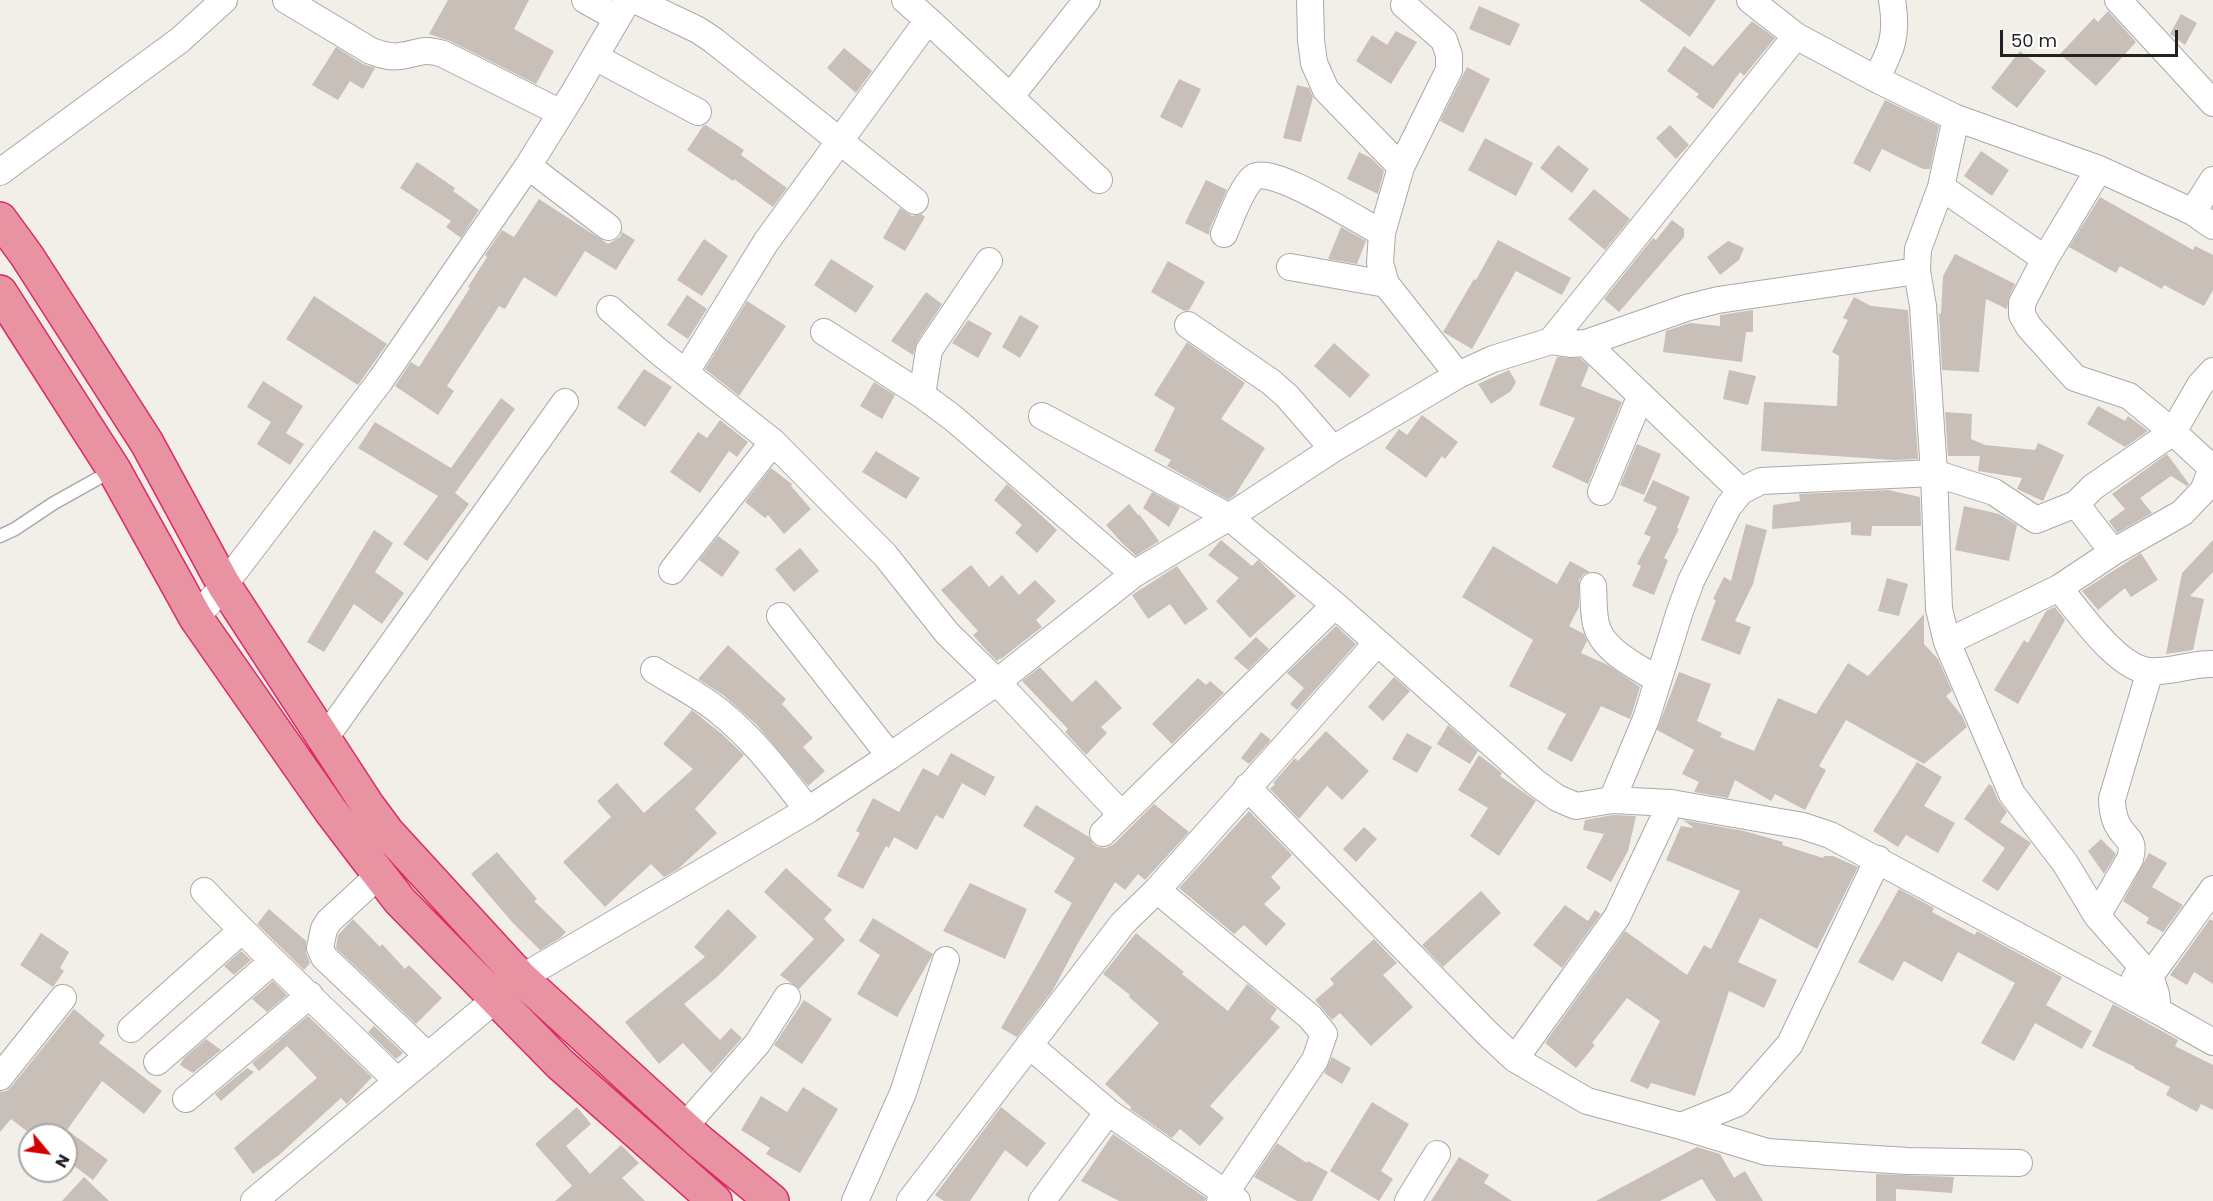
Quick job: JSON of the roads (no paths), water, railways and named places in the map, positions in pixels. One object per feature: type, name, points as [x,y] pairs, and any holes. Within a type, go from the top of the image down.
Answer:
[{"type":"highway","points":[[0,219],[27,256],[147,443],[224,585],[368,806],[509,988],[560,1064],[702,1194]]},
{"type":"highway","points":[[0,292],[114,470],[196,618],[330,810],[400,901],[684,1127],[772,1201]]},
{"type":"street","points":[[0,172],[180,40],[224,0]]},
{"type":"street","points":[[286,0],[371,51],[399,57],[418,51],[443,54],[561,113]]},
{"type":"street","points":[[196,618],[224,585],[380,381],[528,166],[623,9],[585,0]]},
{"type":"street","points":[[636,0],[698,30],[713,40],[915,201]]},
{"type":"street","points":[[905,0],[1098,180]]},
{"type":"street","points":[[1010,97],[1087,0]]},
{"type":"street","points":[[1310,0],[1314,63],[1326,90],[1401,167]]},
{"type":"street","points":[[1750,0],[1796,36],[1956,118],[2099,169],[2203,219],[2213,180]]},
{"type":"street","points":[[1876,79],[1888,56],[1895,34],[1892,0]]},
{"type":"street","points":[[2118,0],[2213,103]]},
{"type":"street","points":[[1404,5],[1444,40],[1449,55],[1449,70],[1401,167],[1382,233],[1380,264],[1386,284],[1458,375]]},
{"type":"street","points":[[686,372],[766,242],[928,20]]},
{"type":"street","points":[[1551,341],[1796,36]]},
{"type":"street","points":[[595,57],[698,112]]},
{"type":"street","points":[[1956,118],[1941,187],[1918,249],[1917,271],[1923,306],[1934,473],[1939,609],[1947,642],[2012,794],[2065,863],[2097,916],[2150,976],[2156,994],[2158,1011]]},
{"type":"street","points":[[528,166],[608,227]]},
{"type":"street","points":[[1947,642],[2059,588],[2113,552],[2182,513],[2203,491],[2213,468],[2128,396],[2075,378],[2066,371],[2029,327],[2022,315],[2022,303],[2045,259],[2099,169]]},
{"type":"street","points":[[1224,234],[1247,184],[1260,175],[1291,183],[1382,233]]},
{"type":"street","points":[[1941,187],[2045,259]]},
{"type":"street","points":[[922,395],[929,350],[989,261]]},
{"type":"street","points":[[1290,267],[1386,284]]},
{"type":"street","points":[[254,1201],[509,988],[808,810],[997,682],[1134,573],[1229,517],[1333,449],[1458,375],[1493,359],[1551,341],[1570,344],[1586,343],[1718,300],[1917,271]]},
{"type":"street","points":[[610,309],[658,351],[773,442],[885,555],[946,633],[997,682],[1121,814]]},
{"type":"street","points":[[1188,325],[1287,396],[1333,449]]},
{"type":"street","points":[[824,332],[922,395],[953,418],[1134,573]]},
{"type":"street","points":[[1586,343],[1741,492]]},
{"type":"street","points":[[1612,800],[1636,747],[1691,581],[1728,507],[1741,492],[1761,481],[1934,473],[1994,492],[2036,520],[2076,504],[2093,487],[2173,432],[2200,385],[2213,371]]},
{"type":"street","points":[[1601,492],[1641,395]]},
{"type":"street","points":[[325,738],[565,402]]},
{"type":"street","points":[[1042,416],[1229,517],[1335,605],[1535,782],[1557,798],[1576,806],[1612,800],[1671,803],[1803,826],[1830,835],[2213,1042]]},
{"type":"street","points":[[672,571],[773,442]]},
{"type":"street","points":[[2076,504],[2113,552]]},
{"type":"street","points":[[1593,586],[1596,626],[1602,638],[1613,650],[1658,680]]},
{"type":"street","points":[[2059,588],[2116,655],[2132,667],[2150,671],[2213,664]]},
{"type":"street","points":[[1103,833],[1335,605]]},
{"type":"street","points":[[780,616],[890,756]]},
{"type":"street","points":[[910,1201],[1124,923],[1157,890],[1377,643]]},
{"type":"street","points":[[654,670],[719,710],[755,744],[808,810]]},
{"type":"street","points":[[2097,916],[2130,859],[2133,848],[2130,840],[2117,825],[2112,811],[2112,799],[2150,671]]},
{"type":"street","points":[[1247,787],[1515,1059],[1587,1101],[1767,1152],[1908,1161],[2019,1163]]},
{"type":"street","points":[[1515,1059],[1617,917],[1671,803]]},
{"type":"street","points":[[1681,1126],[1738,1103],[1790,1044],[1878,859]]},
{"type":"street","points":[[380,874],[329,921],[324,929],[320,948],[324,957],[428,1056]]},
{"type":"street","points":[[2105,983],[2150,976],[2213,889]]},
{"type":"street","points":[[1029,1045],[1107,1112],[1228,1198],[1315,1060],[1324,1035],[1310,1017],[1157,890]]},
{"type":"street","points":[[204,891],[241,931],[310,994],[397,1081]]},
{"type":"street","points":[[131,1029],[241,931]]},
{"type":"street","points":[[855,1201],[907,1083],[946,960]]},
{"type":"street","points":[[157,1062],[273,961]]},
{"type":"street","points":[[186,1099],[310,994]]},
{"type":"street","points":[[684,1127],[757,1044],[787,997]]},
{"type":"street","points":[[0,1077],[63,998]]},
{"type":"street","points":[[1042,1201],[1107,1112]]},
{"type":"street","points":[[1412,1200],[1437,1154]]},
{"type":"lane","points":[[0,536],[15,530],[54,503],[114,470]]}]
